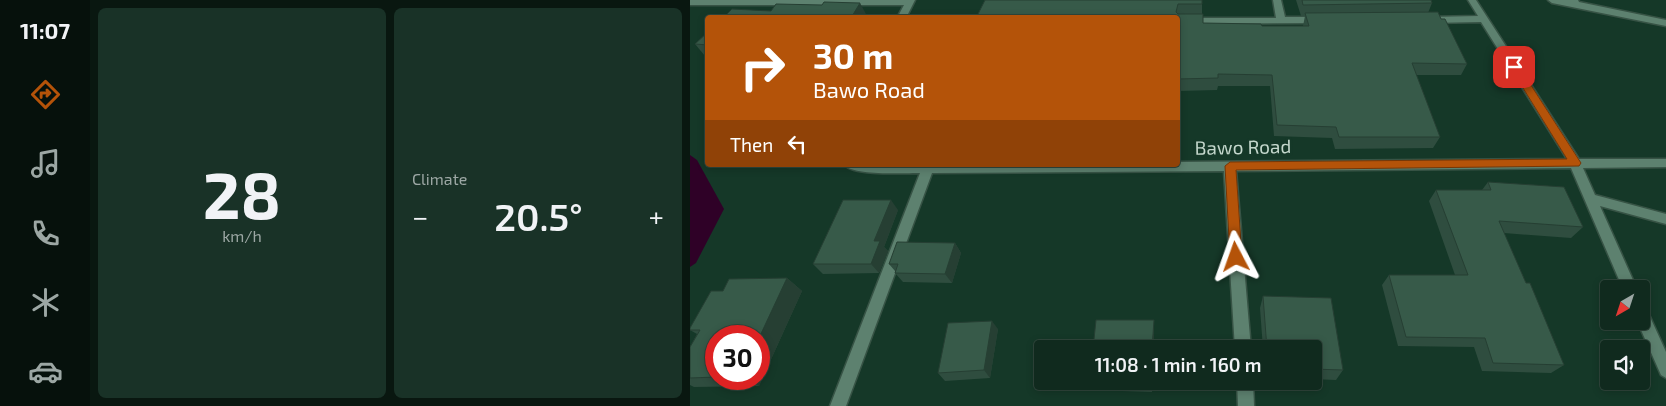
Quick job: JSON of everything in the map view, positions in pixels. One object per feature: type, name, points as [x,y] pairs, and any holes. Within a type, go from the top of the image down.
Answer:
[{"type":"street","points":[[1277,0],[1281,20]]},
{"type":"street","points":[[1472,0],[1575,163],[1626,280]]},
{"type":"street","points":[[1552,0],[1575,2],[1666,23]]},
{"type":"street","points":[[690,2],[910,1],[903,15]]},
{"type":"street","points":[[1416,20],[1484,19]]},
{"type":"street","points":[[1180,21],[1329,20]]},
{"type":"street","name":"Bawo Road","points":[[1180,166],[1666,163]]},
{"type":"street","points":[[1230,166],[1242,340]]},
{"type":"street","name":"Bawo Road","points":[[868,167],[928,169],[1129,167]]},
{"type":"street","points":[[838,406],[928,169]]},
{"type":"street","points":[[1591,199],[1666,219]]},
{"type":"street","points":[[1648,330],[1666,370]]},
{"type":"street","points":[[1245,390],[1246,406]]},
{"type":"shaded area","points":[[690,155],[697,160],[724,209],[696,263],[690,267]]},
{"type":"building","points":[[985,0],[1202,0],[1202,4],[1178,4],[1176,12],[1178,14],[1203,14],[1203,23],[1261,24],[1262,26],[1309,26],[1305,13],[1438,12],[1441,19],[1445,19],[1467,64],[1412,63],[1440,137],[1339,137],[1336,127],[1277,125],[1272,75],[1218,74],[1218,78],[1180,79],[1180,15],[978,15]]},
{"type":"building","points":[[1302,0],[1431,0],[1432,3],[1303,5]]},
{"type":"building","points":[[824,2],[860,3],[853,15],[726,15],[732,9],[771,11],[776,4],[822,5]]},
{"type":"building","points":[[705,35],[705,45],[695,44]]},
{"type":"building","points":[[1488,182],[1564,187],[1583,227],[1499,221],[1526,283],[1530,283],[1564,365],[1493,363],[1485,338],[1406,337],[1389,275],[1468,275],[1436,190],[1491,190]]},
{"type":"building","points":[[843,200],[891,200],[874,241],[880,241],[871,264],[813,264]]},
{"type":"building","points":[[897,242],[955,243],[945,274],[895,273],[898,264],[889,264]]},
{"type":"building","points":[[787,278],[765,325],[705,325],[705,377],[690,378],[690,347],[700,330],[690,330],[690,328],[711,291],[723,291],[729,279]]},
{"type":"building","points":[[1263,296],[1331,298],[1343,370],[1322,369],[1322,340],[1266,340]]},
{"type":"building","points":[[1096,320],[1154,320],[1153,340],[1094,340]]},
{"type":"building","points":[[992,321],[984,370],[938,373],[948,323]]},
{"type":"route","points":[[1236,257],[1230,166],[1575,163],[1514,67]]}]
